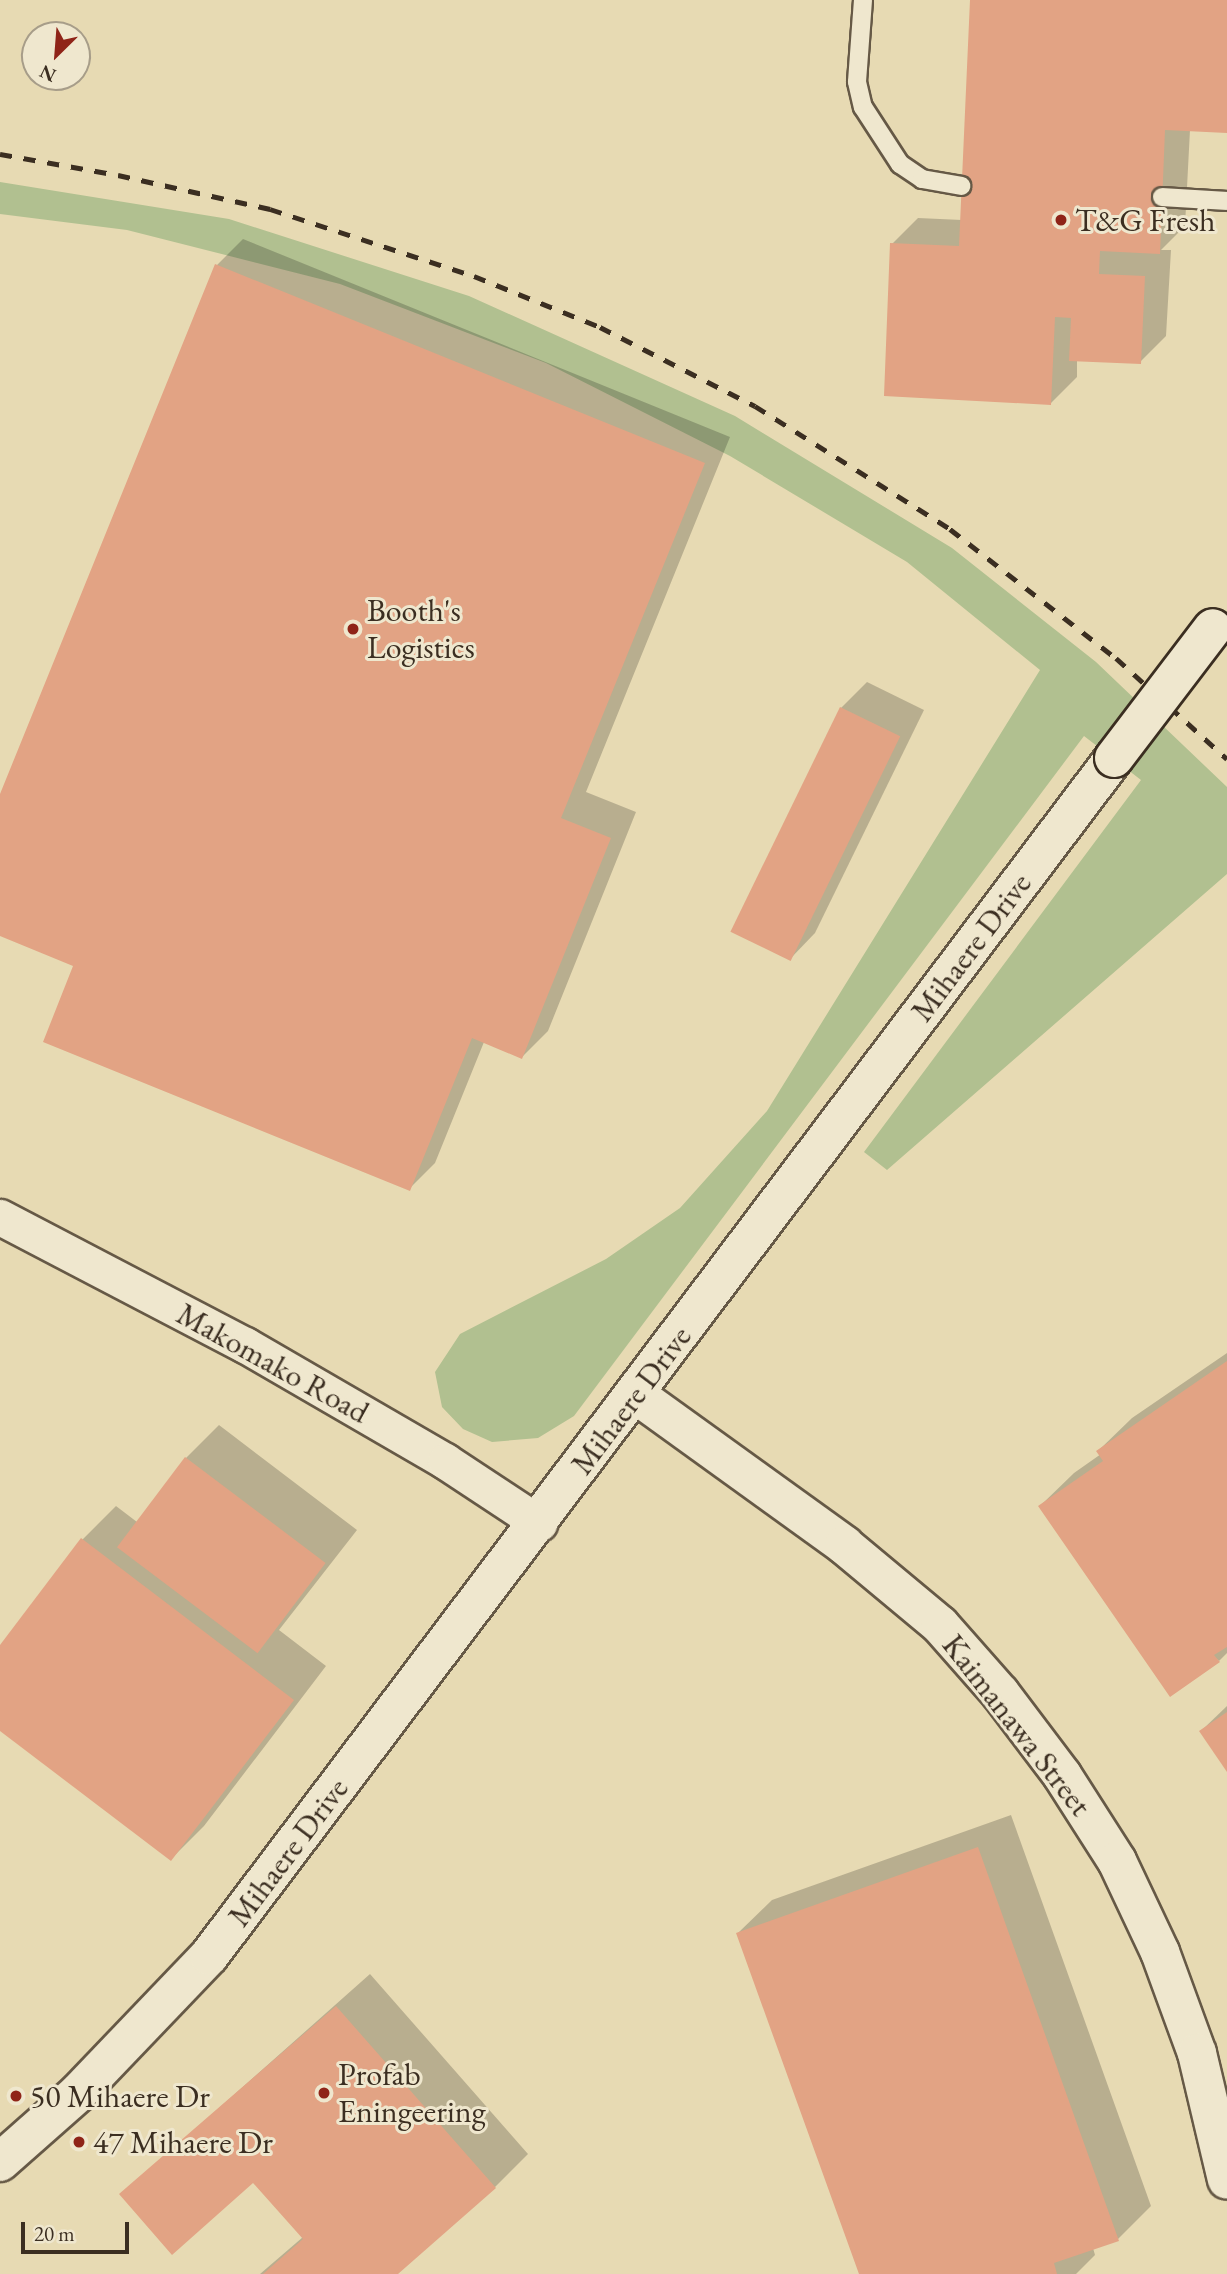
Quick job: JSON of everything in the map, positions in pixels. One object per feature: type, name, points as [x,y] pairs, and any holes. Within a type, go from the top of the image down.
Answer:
[{"type":"main road","name":"Mihaere Drive","points":[[0,2162],[79,2092],[209,1956],[1220,619]]},
{"type":"main road","name":"Kaimanawa Street","points":[[635,1394],[844,1545],[940,1625],[1000,1693],[1062,1775],[1117,1861],[1160,1952],[1198,2053],[1227,2180]]},
{"type":"street","name":"Makomako Road","points":[[0,1217],[245,1345],[445,1461],[539,1523]]},
{"type":"lane","points":[[863,0],[857,82],[863,107],[900,164],[922,179],[961,186]]},
{"type":"lane","points":[[1163,197],[1227,201]]},
{"type":"green space","points":[[0,182],[229,219],[469,296],[735,416],[952,548],[1096,662],[1227,787],[1227,874],[887,1170],[864,1152],[1141,780],[1084,736],[574,1416],[538,1438],[492,1442],[463,1429],[442,1407],[435,1372],[460,1334],[606,1259],[680,1208],[767,1111],[1040,670],[907,562],[730,456],[546,363],[340,284],[127,230],[0,214]]},
{"type":"building","name":"T&G Fresh","points":[[970,0],[1227,0],[1227,133],[1165,130],[1160,254],[1100,251],[1099,274],[1145,276],[1141,364],[1069,361],[1071,318],[1055,317],[1051,405],[884,396],[890,243],[959,246]]},
{"type":"building","name":"Booth's Logistics","points":[[215,264],[705,463],[561,818],[611,838],[522,1059],[472,1038],[410,1191],[43,1042],[73,966],[0,936],[0,794]]},
{"type":"building","points":[[840,707],[900,736],[791,961],[730,932]]},
{"type":"building","points":[[1227,1361],[1227,1647],[1214,1655],[1220,1662],[1170,1697],[1038,1506],[1103,1461],[1096,1451]]},
{"type":"building","points":[[185,1457],[326,1563],[258,1653],[117,1547]]},
{"type":"building","points":[[81,1538],[294,1700],[171,1861],[0,1731],[0,1645]]},
{"type":"building","points":[[1227,1712],[1227,1772],[1199,1731]]},
{"type":"building","points":[[978,1847],[1119,2241],[1054,2263],[1057,2274],[859,2274],[736,1933]]},
{"type":"building","name":"Profab Eningeering","points":[[336,2006],[496,2188],[398,2274],[263,2274],[303,2239],[253,2183],[172,2255],[119,2194]]},
{"type":"railway","points":[[0,154],[118,175],[270,209],[474,276],[600,327],[755,406],[950,529],[1116,658],[1227,759]]},
{"type":"place","name":"T&G Fresh","points":[[1061,220]]},
{"type":"place","name":"Booth's Logistics","points":[[353,629]]},
{"type":"place","name":"Profab Eningeering","points":[[324,2093]]},
{"type":"place","name":"50 Mihaere Dr","points":[[16,2096]]},
{"type":"place","name":"47 Mihaere Dr","points":[[79,2142]]}]
